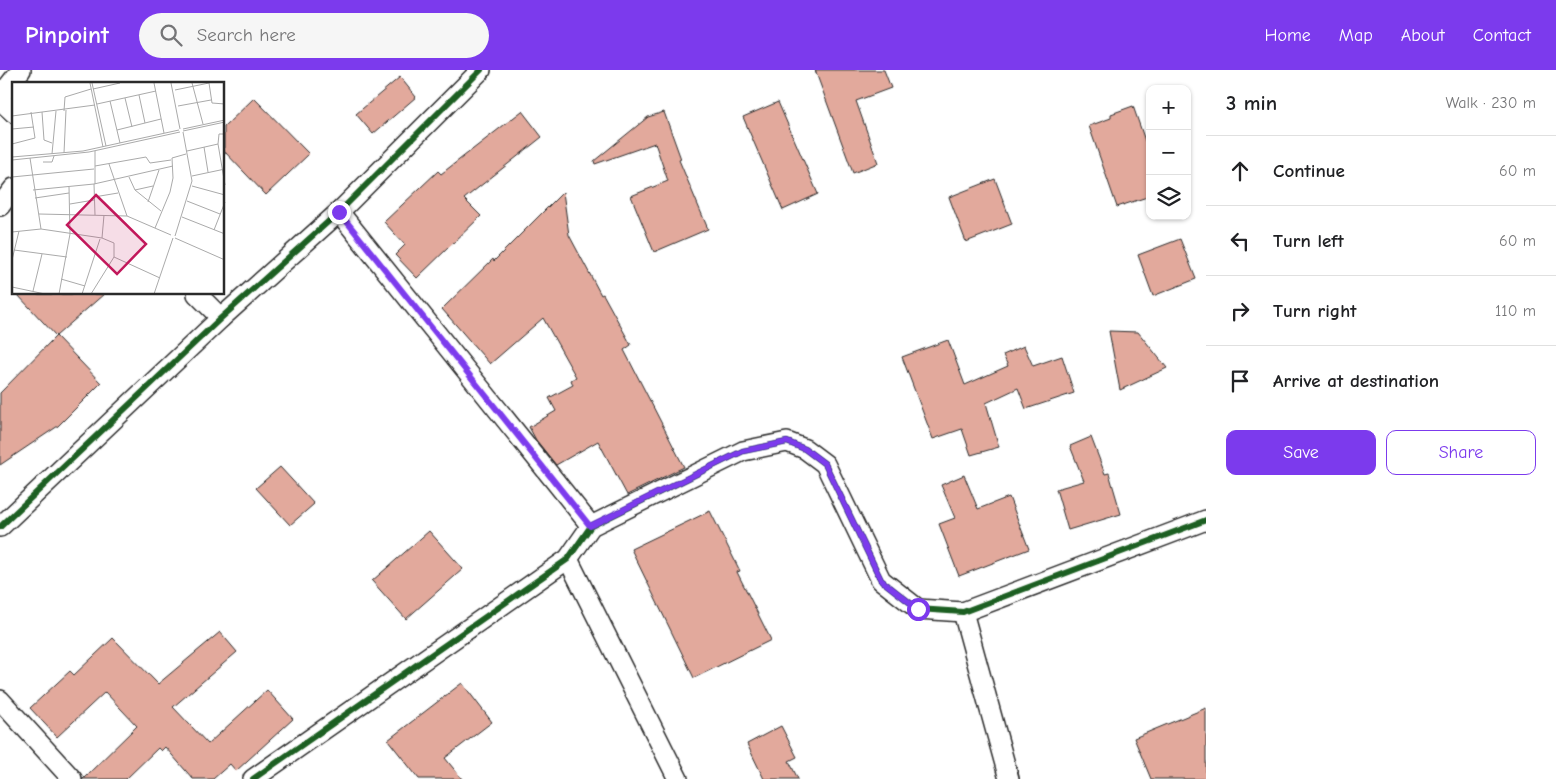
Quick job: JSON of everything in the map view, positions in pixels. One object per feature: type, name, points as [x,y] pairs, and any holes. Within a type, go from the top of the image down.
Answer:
[{"type":"street","points":[[12,111],[0,98],[21,70]]},
{"type":"street","points":[[0,527],[221,318],[339,212],[481,70]]},
{"type":"street","points":[[0,206],[12,191]]},
{"type":"street","points":[[339,212],[590,526]]},
{"type":"street","points":[[198,295],[221,318]]},
{"type":"street","points":[[253,779],[568,558],[590,526],[743,451],[787,442],[805,449],[825,464],[881,580],[918,609],[963,612],[1206,520]]},
{"type":"street","points":[[568,558],[678,779]]},
{"type":"street","points":[[963,612],[1008,779]]},
{"type":"street","points":[[0,700],[72,779]]},
{"type":"building","points":[[815,70],[884,70],[891,88],[856,101],[878,163],[853,173]]},
{"type":"building","points":[[400,77],[416,97],[373,134],[356,114]]},
{"type":"building","points":[[254,98],[309,154],[266,195],[225,152],[225,126]]},
{"type":"building","points":[[778,102],[818,194],[783,210],[743,117]]},
{"type":"building","points":[[1133,106],[1146,143],[1146,197],[1117,207],[1089,126],[1111,118],[1111,114]]},
{"type":"building","points":[[522,111],[542,137],[464,199],[481,216],[417,278],[395,255],[405,245],[384,222],[438,171],[441,174]]},
{"type":"building","points":[[664,112],[681,159],[679,160],[708,229],[654,252],[631,196],[668,181],[655,143],[595,164],[594,161],[648,117]]},
{"type":"building","points":[[995,179],[1012,224],[966,242],[949,197]]},
{"type":"building","points":[[563,192],[569,235],[601,295],[603,294],[631,345],[624,350],[684,467],[627,495],[598,441],[556,465],[536,440],[529,427],[556,411],[549,398],[573,385],[571,380],[576,377],[543,318],[490,364],[442,309],[493,259],[494,261]]},
{"type":"building","points":[[1180,239],[1196,279],[1153,296],[1138,255]]},
{"type":"building","points":[[18,295],[103,295],[56,336]]},
{"type":"building","points":[[1109,331],[1138,332],[1167,368],[1120,390]]},
{"type":"building","points":[[56,336],[101,383],[58,426],[0,465],[0,393]]},
{"type":"building","points":[[948,340],[965,385],[1008,366],[1003,355],[1024,346],[1033,366],[1062,356],[1074,393],[1026,409],[1018,388],[986,403],[999,447],[971,455],[962,429],[933,439],[902,357]]},
{"type":"building","points":[[1091,437],[1105,474],[1109,473],[1121,514],[1068,530],[1056,489],[1084,481],[1070,446]]},
{"type":"building","points":[[280,467],[314,504],[290,525],[256,488]]},
{"type":"building","points":[[964,475],[978,509],[1009,497],[1029,549],[959,576],[939,524],[955,518],[941,485]]},
{"type":"building","points":[[710,511],[740,571],[737,572],[771,640],[694,678],[631,549]]},
{"type":"building","points":[[429,531],[463,569],[406,619],[372,581]]},
{"type":"building","points":[[220,632],[237,652],[173,707],[208,744],[267,690],[293,719],[236,771],[230,764],[213,779],[193,779],[165,747],[161,751],[158,748],[126,779],[83,779],[137,726],[105,692],[57,737],[30,708],[70,671],[74,675],[113,638],[158,684]]},
{"type":"building","points":[[462,683],[492,722],[445,758],[462,779],[419,779],[388,740]]},
{"type":"building","points":[[1206,708],[1206,779],[1151,779],[1134,738]]},
{"type":"building","points":[[781,726],[797,757],[789,761],[798,779],[764,779],[747,744]]},
{"type":"cycle path","points":[[0,527],[221,318],[339,212],[481,70]]},
{"type":"cycle path","points":[[253,779],[568,559],[591,526],[743,451],[787,442],[805,449],[825,464],[881,580],[918,609],[963,612],[1206,520]]},
{"type":"route","points":[[339,212],[590,526],[743,451],[787,442],[805,449],[825,464],[881,580],[918,609]]}]
